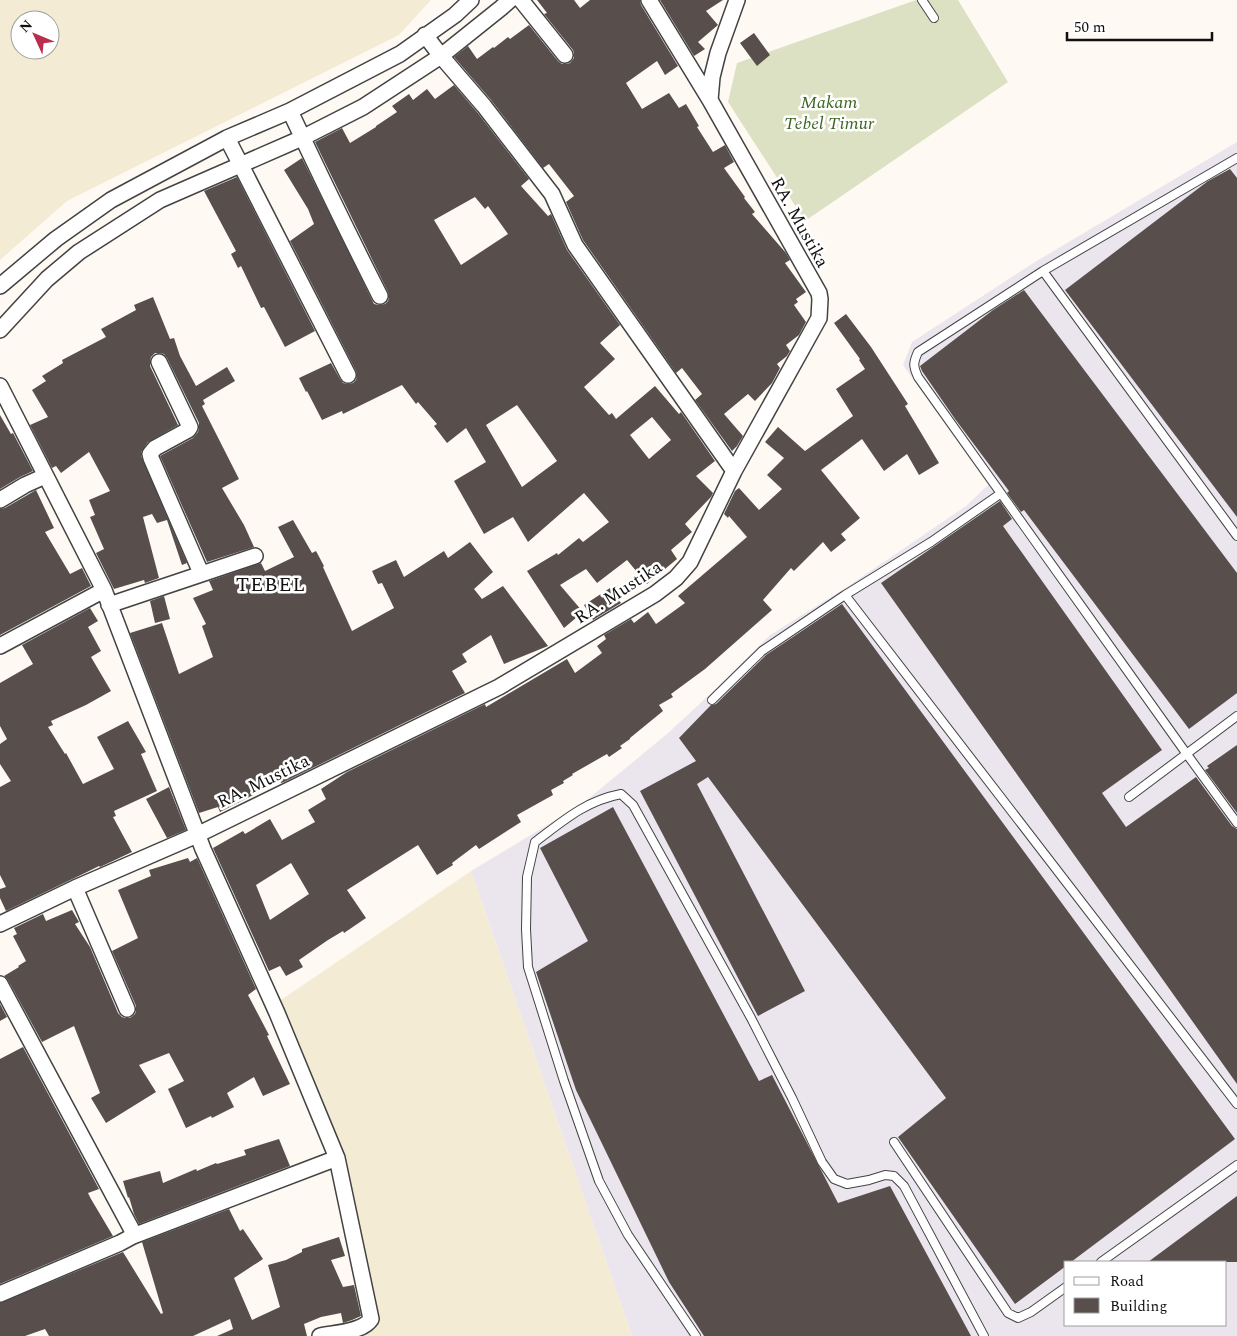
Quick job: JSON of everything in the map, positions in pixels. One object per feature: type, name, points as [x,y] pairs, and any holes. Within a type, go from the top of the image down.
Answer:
[{"type":"street","points":[[0,330],[47,279],[79,252],[292,113],[400,54],[433,45],[455,15],[471,0]]},
{"type":"street","points":[[0,286],[56,239],[111,200],[233,150],[301,135],[363,106],[433,45],[501,8],[510,0]]},
{"type":"street","points":[[521,0],[565,55]]},
{"type":"street","name":"RA. Mustika","points":[[0,924],[75,888],[197,835],[499,687],[655,594],[676,578],[690,562],[734,471],[819,318],[820,299],[819,293],[710,100],[649,0]]},
{"type":"street","points":[[710,100],[712,77],[718,53],[737,0]]},
{"type":"street","points":[[433,45],[484,106],[552,194],[575,245],[734,471]]},
{"type":"street","points":[[292,113],[336,210],[380,296]]},
{"type":"street","points":[[233,150],[348,375]]},
{"type":"street","points":[[159,362],[190,426],[188,430],[155,448],[150,454],[202,573]]},
{"type":"street","points":[[0,386],[104,590],[197,835],[277,1013],[337,1158],[371,1319],[367,1325],[360,1328],[320,1336]]},
{"type":"street","points":[[0,500],[45,476]]},
{"type":"street","points":[[109,605],[255,556]]},
{"type":"street","points":[[0,646],[104,590]]},
{"type":"street","points":[[75,888],[127,1009]]},
{"type":"street","points":[[0,984],[132,1230],[132,1236]]},
{"type":"street","points":[[0,1294],[120,1243],[132,1236],[337,1158]]},
{"type":"lane","points":[[922,0],[934,18]]},
{"type":"lane","points":[[1237,158],[1044,271],[918,352],[914,362],[914,369],[918,377],[1237,823]]},
{"type":"lane","points":[[1044,271],[1237,536]]},
{"type":"lane","points":[[712,700],[762,650],[845,595],[931,542],[1000,494]]},
{"type":"lane","points":[[845,595],[1237,1104]]},
{"type":"lane","points":[[1129,797],[1237,716]]},
{"type":"lane","points":[[696,1336],[628,1235],[599,1181],[564,1081],[528,967],[526,929],[527,876],[535,842],[580,808],[607,797],[621,794],[633,804],[751,1018],[822,1162],[834,1179],[847,1184],[885,1175],[894,1176],[904,1186],[984,1336]]},
{"type":"lane","points":[[894,1142],[1008,1313],[1018,1318],[1031,1312],[1064,1288]]},
{"type":"lane","points":[[1102,1261],[1237,1165]]},
{"type":"shaded area","points":[[0,0],[431,0],[399,35],[67,201],[0,260]]},
{"type":"shaded area","points":[[1237,142],[1237,1336],[632,1336],[471,871],[582,804],[667,734],[770,635],[850,585],[966,506],[988,485],[903,365],[912,342],[1035,262]]},
{"type":"shaded area","points":[[471,871],[632,1336],[333,1336],[368,1328],[335,1154],[272,1006]]},
{"type":"green space","name":"Makam Tebel Timur","points":[[916,0],[958,0],[1008,82],[805,221],[728,102],[737,63]]},
{"type":"building","points":[[537,0],[574,0],[580,8],[590,0],[640,0],[641,5],[678,66],[665,75],[657,61],[626,83],[642,109],[669,93],[679,108],[686,104],[699,126],[697,127],[713,152],[725,145],[734,162],[724,168],[755,212],[752,214],[786,253],[790,260],[785,263],[806,292],[796,299],[798,302],[794,305],[806,322],[799,335],[786,345],[790,351],[777,364],[780,368],[772,383],[755,401],[748,394],[724,414],[743,436],[732,451],[695,400],[702,394],[682,368],[676,373],[583,240],[566,202],[574,196],[549,164],[543,168],[491,100],[454,57],[468,46],[477,59],[529,25],[558,61],[562,64],[570,63],[574,58],[573,50],[544,14],[547,13]]},
{"type":"building","points":[[660,0],[723,0],[706,11],[718,25],[698,42],[705,49],[694,56]]},
{"type":"building","points":[[754,33],[770,55],[757,66],[740,43]]},
{"type":"building","points":[[454,85],[477,112],[529,179],[521,186],[548,216],[551,214],[567,250],[620,325],[600,343],[615,359],[584,387],[609,415],[612,413],[616,419],[655,386],[679,414],[681,412],[715,461],[696,476],[713,493],[685,524],[692,532],[671,550],[677,559],[647,584],[627,560],[597,583],[586,569],[560,585],[583,612],[564,628],[527,571],[557,553],[558,555],[579,538],[583,542],[609,522],[584,493],[528,542],[513,517],[484,534],[454,481],[486,462],[466,428],[447,443],[434,426],[437,424],[418,402],[416,404],[402,385],[343,414],[342,411],[322,420],[299,378],[331,363],[343,383],[353,383],[357,375],[290,241],[314,224],[308,209],[284,170],[302,158],[374,304],[385,304],[389,297],[388,292],[315,142],[342,128],[350,143],[397,112],[392,106],[409,94],[413,100],[427,89],[435,99]],"holes":[[[475,197],[485,209],[488,206],[508,234],[461,265],[434,220]],[[517,405],[557,461],[522,487],[486,425]],[[652,417],[671,440],[649,459],[630,435]]]},
{"type":"building","points":[[1230,169],[1237,178],[1237,517],[1065,290],[1208,181]]},
{"type":"building","points":[[237,177],[315,331],[285,347],[264,307],[261,308],[241,266],[238,268],[231,254],[236,251],[204,191]]},
{"type":"building","points":[[1024,290],[1237,573],[1237,693],[1189,729],[1024,510],[1021,512],[1007,493],[1009,491],[955,419],[920,366],[993,310]]},
{"type":"building","points":[[153,297],[170,339],[174,338],[180,356],[196,386],[227,367],[235,381],[203,400],[205,404],[202,406],[239,479],[222,488],[244,525],[254,547],[207,562],[160,456],[193,438],[198,432],[199,423],[167,358],[164,354],[155,353],[151,357],[150,366],[178,425],[148,442],[141,452],[141,456],[187,563],[182,565],[167,520],[157,523],[152,514],[143,517],[159,578],[145,583],[144,580],[114,589],[96,553],[104,549],[90,517],[95,515],[89,500],[110,491],[89,452],[61,473],[56,466],[52,468],[30,425],[48,417],[32,390],[46,381],[42,376],[63,363],[62,360],[106,337],[101,329],[136,310],[134,305]]},
{"type":"building","points":[[846,314],[871,347],[908,404],[905,406],[939,463],[919,475],[907,454],[884,471],[862,439],[821,470],[860,518],[841,534],[846,540],[831,552],[823,542],[794,571],[791,568],[763,600],[772,610],[705,669],[671,694],[673,697],[659,705],[663,711],[620,746],[622,748],[609,757],[607,754],[572,774],[563,781],[564,783],[551,790],[553,795],[517,815],[521,822],[479,849],[476,845],[452,863],[453,865],[437,875],[418,845],[347,890],[366,918],[344,933],[343,931],[328,940],[299,960],[303,967],[286,976],[280,966],[269,971],[213,848],[243,831],[245,834],[270,819],[282,840],[315,822],[308,810],[326,799],[321,789],[347,772],[485,704],[486,707],[567,659],[575,673],[602,653],[597,646],[606,639],[604,635],[631,619],[634,623],[648,612],[656,624],[685,603],[678,596],[747,537],[729,516],[728,518],[724,514],[735,491],[739,488],[759,510],[782,489],[767,475],[784,458],[765,442],[778,427],[805,451],[853,416],[836,389],[865,369],[834,323]],"holes":[[[291,863],[309,894],[270,920],[256,885]]]},
{"type":"building","points":[[0,415],[11,434],[13,433],[33,471],[0,489]]},
{"type":"building","points":[[36,490],[54,528],[45,532],[70,574],[82,568],[91,586],[0,635],[0,509]]},
{"type":"building","points":[[1000,501],[1012,519],[1003,526],[1162,750],[1102,793],[1126,827],[1196,777],[1232,826],[1237,829],[1237,1084],[881,583]]},
{"type":"building","points":[[293,520],[312,553],[316,551],[324,566],[352,631],[394,608],[382,583],[378,584],[372,571],[396,560],[404,577],[444,551],[448,558],[470,542],[493,572],[474,589],[482,599],[503,586],[548,646],[504,664],[491,635],[462,654],[467,662],[452,671],[465,693],[284,782],[281,783],[280,781],[220,812],[218,807],[199,813],[130,633],[162,623],[179,674],[213,657],[202,626],[206,624],[193,598],[213,590],[209,581],[261,563],[265,571],[294,557],[278,527]]},
{"type":"building","points":[[610,588],[621,603],[593,620],[584,605]]},
{"type":"building","points":[[164,596],[170,619],[155,623],[150,601]]},
{"type":"building","points":[[842,604],[1235,1139],[1072,1261],[1064,1261],[1064,1267],[1015,1304],[898,1137],[946,1098],[708,777],[697,784],[805,991],[758,1016],[640,791],[696,761],[679,738],[711,705],[716,704],[766,655]]},
{"type":"building","points":[[90,608],[98,621],[88,627],[101,651],[91,657],[111,691],[51,721],[53,725],[48,727],[66,753],[83,784],[114,769],[97,737],[128,721],[146,752],[141,754],[157,791],[114,811],[116,816],[113,817],[132,852],[6,911],[0,898],[0,889],[6,887],[0,875],[0,787],[11,781],[0,764],[0,744],[7,739],[0,726],[0,683],[33,664],[22,645]]},
{"type":"building","points":[[1237,745],[1237,813],[1205,770],[1209,768],[1207,766]]},
{"type":"building","points":[[169,787],[186,830],[167,838],[146,799]]},
{"type":"building","points":[[613,807],[759,1081],[772,1075],[838,1203],[890,1186],[971,1336],[704,1336],[669,1282],[576,1090],[536,972],[588,941],[540,848]]},
{"type":"building","points":[[188,858],[190,862],[197,858],[256,989],[248,995],[269,1035],[267,1036],[290,1084],[263,1096],[254,1077],[227,1093],[234,1107],[186,1128],[168,1089],[184,1081],[169,1053],[139,1065],[156,1092],[106,1123],[91,1098],[100,1093],[74,1026],[42,1042],[4,976],[26,961],[13,936],[17,934],[14,928],[43,914],[46,921],[72,910],[79,922],[75,924],[90,947],[118,1013],[122,1017],[130,1018],[135,1014],[136,1006],[112,951],[138,938],[118,890],[151,876],[149,870]]},
{"type":"building","points":[[0,1004],[7,1017],[0,1021]]},
{"type":"building","points":[[23,1047],[99,1189],[88,1193],[113,1236],[0,1284],[0,1059]]},
{"type":"building","points":[[279,1139],[290,1166],[139,1224],[123,1181],[160,1171],[163,1183],[196,1169],[197,1171],[216,1163],[246,1155],[244,1150]]},
{"type":"building","points":[[1237,1196],[1237,1262],[1149,1261]]},
{"type":"building","points":[[229,1209],[240,1231],[243,1229],[263,1259],[234,1278],[252,1320],[280,1307],[268,1265],[286,1260],[302,1252],[302,1249],[339,1237],[345,1256],[331,1260],[343,1287],[354,1285],[361,1316],[343,1323],[341,1313],[321,1317],[304,1324],[307,1336],[217,1336],[233,1329],[230,1319],[193,1336],[49,1336],[45,1329],[25,1336],[0,1336],[0,1303],[123,1252],[161,1314],[163,1313],[142,1242]]},
{"type":"district","name":"TEBEL","points":[[271,584]]}]
